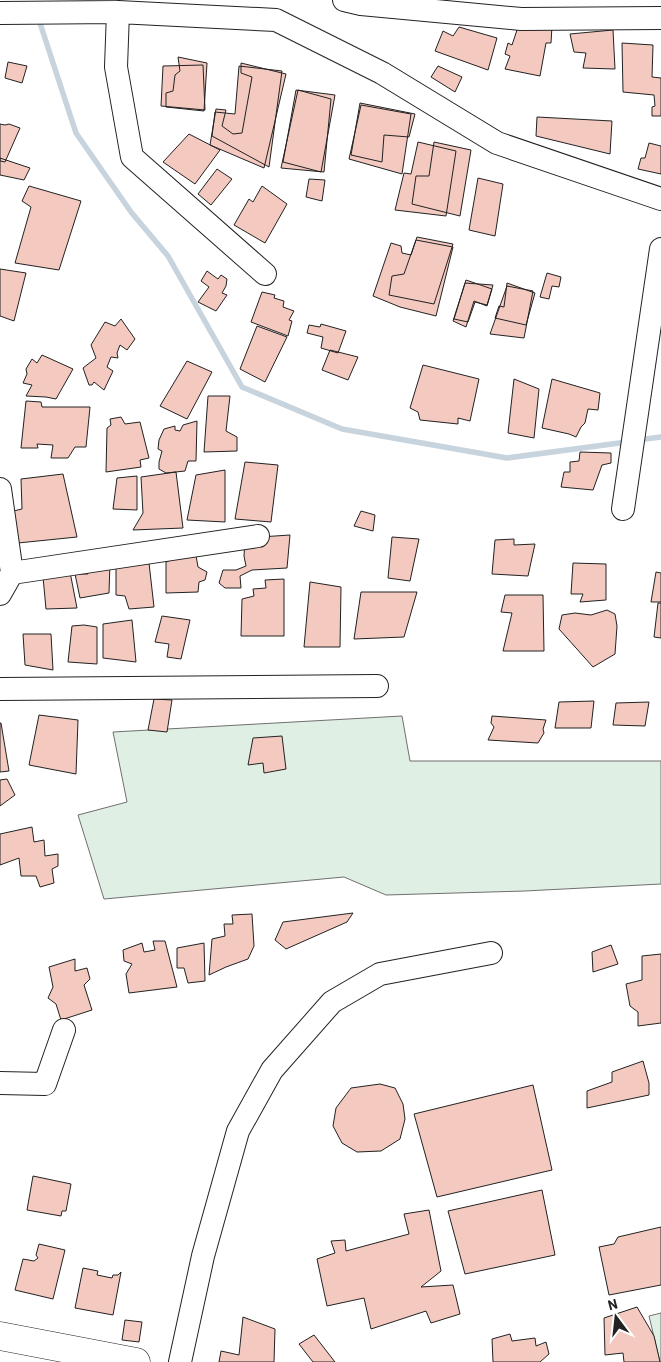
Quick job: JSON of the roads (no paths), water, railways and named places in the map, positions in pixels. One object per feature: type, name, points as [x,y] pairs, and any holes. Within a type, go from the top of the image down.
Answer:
[{"type":"main road","points":[[0,1336],[136,1362]]},
{"type":"street","points":[[118,12],[162,0]]},
{"type":"street","points":[[344,0],[361,4],[521,19],[661,18]]},
{"type":"street","points":[[118,12],[116,67],[132,157],[265,274]]},
{"type":"street","points":[[0,13],[118,12],[276,20],[382,73],[497,143],[661,199]]},
{"type":"street","points":[[623,509],[661,249]]},
{"type":"street","points":[[0,489],[12,573],[0,594]]},
{"type":"street","points":[[12,573],[258,536]]},
{"type":"street","points":[[0,689],[377,686]]},
{"type":"street","points":[[180,1362],[204,1256],[238,1131],[272,1070],[332,1002],[380,974],[491,953]]},
{"type":"street","points":[[0,1083],[45,1084],[64,1030]]},
{"type":"waterway","points":[[38,17],[76,133],[131,212],[168,256],[242,387],[342,429],[507,458],[627,442]]},
{"type":"waterway","points":[[638,440],[661,437]]}]
